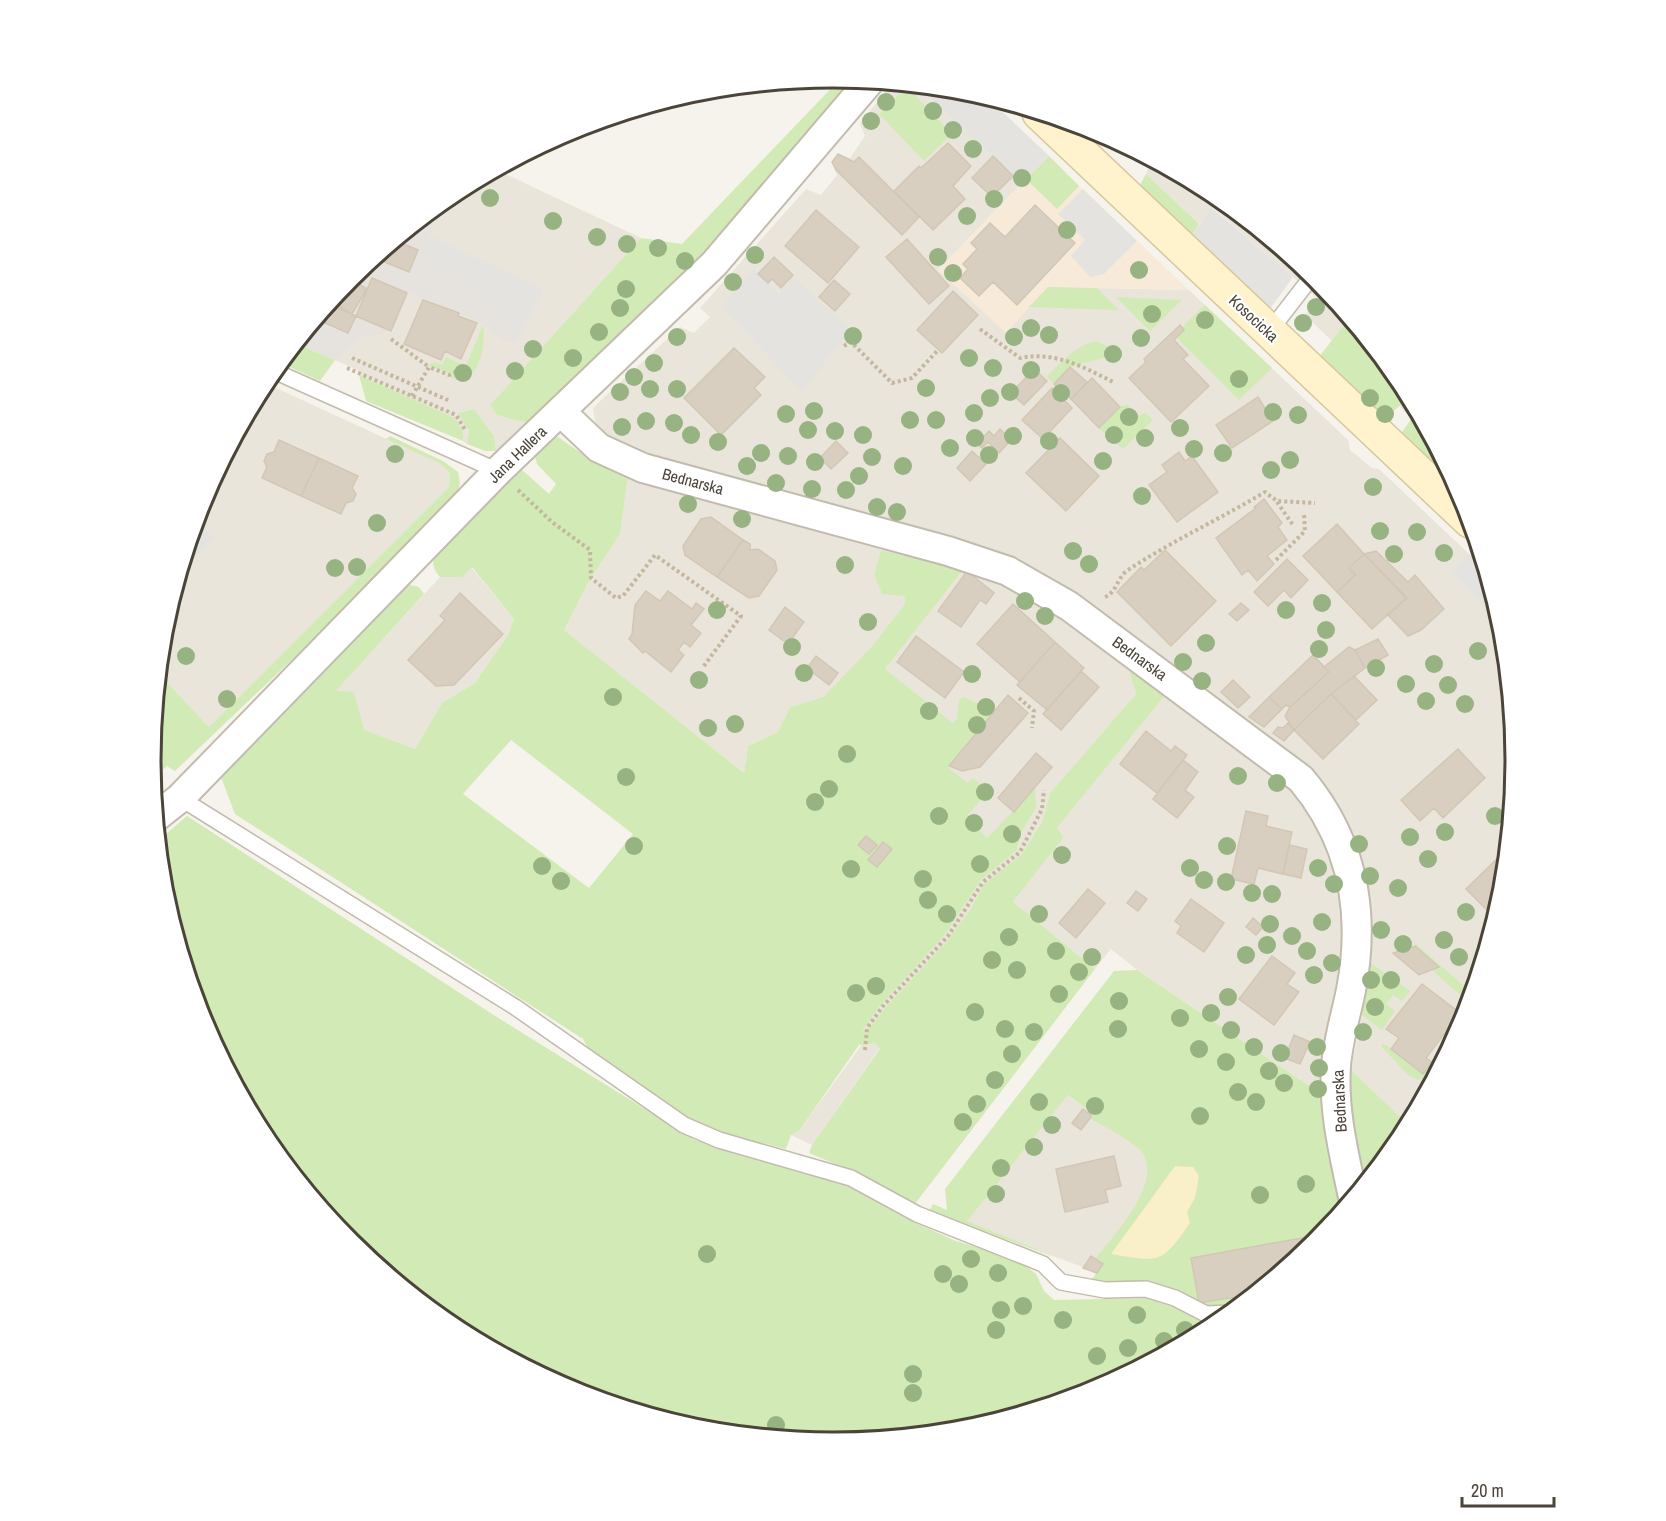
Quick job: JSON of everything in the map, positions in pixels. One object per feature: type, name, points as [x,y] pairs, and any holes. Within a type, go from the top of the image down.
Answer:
[{"type":"street","name":"Jana Hallera","points":[[163,812],[180,798],[498,471],[714,264],[862,89]]},
{"type":"street","name":"Kosocicka","points":[[1078,135],[1269,332],[1456,508]]},
{"type":"street","name":"Bednarska","points":[[561,412],[599,448],[643,468],[948,551],[1008,571],[1069,606],[1301,779],[1326,813],[1348,863],[1356,892],[1358,941],[1336,1078],[1337,1122],[1351,1188]]},
{"type":"lane","points":[[1269,332],[1307,284]]},
{"type":"lane","points":[[282,376],[498,471]]},
{"type":"lane","points":[[180,798],[515,1007],[684,1125],[720,1140],[851,1178],[917,1214],[1043,1264],[1061,1282],[1105,1290],[1146,1289],[1175,1298],[1206,1314],[1214,1314]]},
{"type":"path","points":[[980,328],[1020,358],[1038,355],[1078,364],[1113,382]]},
{"type":"path","points":[[391,339],[429,368],[449,375],[459,371]]},
{"type":"path","points":[[844,346],[850,342],[891,383],[912,378],[938,350]]},
{"type":"path","points":[[352,358],[450,401]]},
{"type":"path","points":[[347,368],[456,416],[466,431],[461,455]]},
{"type":"path","points":[[412,396],[429,368]]},
{"type":"path","points":[[1101,599],[1111,594],[1122,573],[1164,546],[1213,523],[1265,492],[1277,501],[1293,525]]},
{"type":"path","points":[[525,497],[552,522],[590,550],[591,578],[616,597],[623,596],[655,555],[741,616],[703,667]]},
{"type":"path","points":[[1277,501],[1315,503]]},
{"type":"path","points":[[1276,560],[1305,531],[1304,514]]},
{"type":"path","points":[[1019,698],[1034,711],[1032,728]]},
{"type":"path","points":[[865,1050],[867,1028],[883,1006],[948,936],[983,882],[1020,852],[1042,809],[1044,790]]},
{"type":"shaded area","points":[[886,91],[927,95],[1021,184],[938,270],[1006,332],[1048,287],[1189,290],[1348,440],[1350,450],[1372,468],[1379,469],[1473,558],[1492,629],[1504,717],[1504,804],[1499,848],[1492,892],[1469,977],[1436,1058],[1401,1119],[1351,1070],[1362,1015],[1371,900],[1332,795],[1308,765],[1090,604],[1005,554],[630,449],[611,440],[595,421],[593,409],[597,404],[680,327],[694,333],[710,317],[700,308],[806,189],[821,195],[837,175],[832,162],[838,154],[850,158],[865,136],[860,124]]},
{"type":"shaded area","points":[[927,95],[1000,109],[1049,156],[1021,184]]},
{"type":"shaded area","points":[[1049,156],[1189,290],[1048,287],[1006,333],[938,270]]},
{"type":"shaded area","points":[[1148,168],[1206,202],[1276,255],[1338,317],[1366,351],[1411,418],[1305,315],[1317,298],[1212,207],[1199,224],[1146,174]]},
{"type":"shaded area","points":[[506,174],[641,238],[490,405],[496,414],[531,423],[503,450],[496,451],[494,436],[474,409],[458,413],[469,431],[467,444],[463,441],[463,431],[455,418],[359,375],[358,370],[303,347],[358,285],[390,255],[424,227]]},
{"type":"shaded area","points":[[1083,189],[1137,241],[1104,274],[1090,277],[1071,256],[1085,240],[1058,214]]},
{"type":"shaded area","points":[[1211,207],[1293,277],[1269,310],[1191,237]]},
{"type":"shaded area","points":[[434,220],[429,235],[543,289],[517,340],[504,342],[482,323],[409,292],[391,331],[362,337],[335,360],[303,347],[358,285],[390,255]]},
{"type":"shaded area","points":[[429,235],[543,289],[517,340],[504,342],[505,326],[501,312],[478,289],[418,260]]},
{"type":"shaded area","points":[[754,269],[778,294],[794,277],[851,330],[802,392],[721,307]]},
{"type":"shaded area","points":[[274,387],[439,463],[450,473],[449,487],[209,727],[166,681],[174,629],[184,587],[212,503],[230,463]]},
{"type":"shaded area","points":[[628,476],[881,550],[874,574],[882,593],[904,596],[905,604],[872,646],[823,697],[790,707],[778,732],[748,746],[744,773],[564,630],[588,583],[620,534]]},
{"type":"shaded area","points":[[203,527],[214,538],[192,561]]},
{"type":"shaded area","points":[[1469,554],[1473,558],[1488,611],[1451,573]]},
{"type":"shaded area","points":[[471,567],[514,619],[508,635],[475,683],[442,703],[415,749],[363,730],[354,692],[335,692],[440,577],[461,577]]},
{"type":"shaded area","points":[[963,570],[994,580],[1070,621],[1131,667],[1129,670],[1136,694],[1050,793],[1043,820],[1022,854],[984,884],[970,910],[946,942],[886,1007],[869,1030],[861,1032],[879,1007],[945,935],[981,880],[1017,850],[1021,833],[1036,808],[1014,812],[988,839],[967,816],[967,784],[948,767],[971,738],[885,669]]},
{"type":"shaded area","points":[[1166,694],[1260,758],[1318,816],[1344,888],[1343,982],[1331,1009],[1324,1096],[1137,970],[1111,949],[1095,969],[1013,902],[1064,837],[1057,828]]},
{"type":"shaded area","points":[[863,1043],[875,1043],[880,1048],[812,1145],[791,1135],[799,1131]]},
{"type":"shaded area","points":[[1068,1095],[1094,1116],[1175,1166],[1097,1273],[966,1221]]},
{"type":"green space","points":[[831,88],[844,88],[701,258],[531,423],[496,414],[490,405],[641,238],[682,244]]},
{"type":"green space","points":[[902,92],[913,93],[952,134],[924,161],[879,114]]},
{"type":"green space","points":[[1049,156],[1079,186],[1057,209],[1026,179]]},
{"type":"green space","points":[[1146,174],[1199,224],[1191,237],[1139,187]]},
{"type":"green space","points":[[1048,287],[1097,288],[1119,310],[1029,307]]},
{"type":"green space","points":[[1116,297],[1182,300],[1150,331]]},
{"type":"green space","points":[[1205,305],[1272,368],[1239,400],[1176,337],[1184,330],[1182,327]]},
{"type":"green space","points":[[483,325],[484,340],[480,358],[472,374],[458,380],[428,365],[435,362],[442,365],[446,357],[466,366]]},
{"type":"green space","points":[[1344,325],[1366,351],[1402,403],[1384,420],[1318,358]]},
{"type":"green space","points":[[1097,341],[1106,346],[1113,355],[1070,367],[1054,384],[1047,377],[1076,350]]},
{"type":"green space","points":[[303,347],[335,360],[320,381],[289,367]]},
{"type":"green space","points":[[359,375],[455,418],[463,431],[463,441],[366,401]]},
{"type":"green space","points":[[1128,405],[1139,416],[1145,412],[1153,420],[1123,449],[1099,428],[1121,406]]},
{"type":"green space","points":[[474,409],[494,436],[496,451],[485,451],[467,444],[469,431],[458,413]]},
{"type":"green space","points":[[1412,419],[1441,475],[1400,435]]},
{"type":"green space","points":[[390,436],[443,461],[458,472],[460,483],[457,494],[369,586],[175,771],[167,766],[161,771],[162,717],[166,681],[209,727],[449,487],[450,473],[439,463],[386,439]]},
{"type":"green space","points":[[558,437],[578,451],[628,476],[620,534],[588,583],[564,630],[744,773],[748,746],[778,732],[790,707],[823,697],[872,646],[905,604],[904,596],[882,594],[874,574],[881,550],[963,570],[885,669],[953,723],[957,719],[959,700],[964,697],[994,711],[948,767],[967,783],[973,778],[988,791],[967,816],[987,838],[1035,788],[1036,808],[1021,833],[1017,850],[981,880],[945,935],[879,1007],[862,1031],[869,1029],[886,1007],[946,942],[970,910],[984,884],[1022,854],[1043,820],[1050,793],[1136,694],[1129,670],[1131,667],[1166,694],[1057,828],[1064,837],[1013,902],[1095,969],[914,1205],[859,1174],[809,1153],[812,1145],[880,1049],[875,1043],[859,1045],[799,1131],[791,1135],[786,1149],[706,1128],[665,1105],[591,1054],[583,1039],[235,814],[218,769],[406,584],[419,587],[424,594],[336,691],[354,692],[364,730],[415,749],[442,703],[475,683],[508,635],[514,619],[472,567],[462,577],[440,577],[434,567],[434,557],[437,550],[521,469],[549,494],[556,484],[537,464],[535,457],[553,438]],"holes":[[[511,740],[633,834],[589,888],[463,794]]]},
{"type":"green space","points":[[187,816],[500,1019],[695,1140],[790,1164],[847,1186],[909,1220],[956,1241],[1017,1259],[1036,1274],[1044,1291],[1054,1300],[1150,1298],[1167,1302],[1207,1319],[1130,1363],[1049,1397],[964,1420],[877,1431],[789,1431],[702,1420],[617,1397],[536,1363],[460,1319],[390,1266],[328,1204],[274,1134],[230,1058],[197,977],[174,892],[165,835]]},
{"type":"green space","points":[[1415,943],[1465,987],[1462,997],[1432,970],[1439,967],[1415,946]]},
{"type":"green space","points":[[1372,964],[1410,991],[1402,1001],[1393,995],[1386,1004],[1395,1011],[1382,1030],[1362,1015],[1367,965]]},
{"type":"green space","points":[[1137,970],[1324,1096],[1345,1196],[1308,1236],[1276,1266],[1227,1304],[1213,1306],[1100,1284],[1092,1279],[1103,1264],[1095,1259],[1135,1207],[1143,1191],[1147,1176],[1146,1161],[1139,1149],[1091,1119],[1094,1115],[1068,1095],[967,1221],[1066,1261],[929,1212],[933,1204],[947,1210],[945,1189],[1114,971]]},
{"type":"green space","points":[[1383,1043],[1423,1074],[1430,1065],[1426,1077],[1418,1080],[1407,1074],[1381,1046]]},
{"type":"green space","points":[[1351,1070],[1399,1116],[1403,1116],[1358,1180],[1348,1135]]},
{"type":"sand","points":[[1175,1166],[1193,1167],[1199,1176],[1195,1198],[1187,1212],[1190,1223],[1180,1237],[1165,1253],[1150,1259],[1111,1254]]},
{"type":"building","points":[[948,143],[971,166],[953,186],[965,199],[933,230],[894,191],[919,166],[921,168]]},
{"type":"building","points":[[838,154],[854,162],[859,157],[919,217],[902,235],[836,170],[832,162]]},
{"type":"building","points":[[993,156],[1013,176],[992,197],[972,178]]},
{"type":"building","points":[[1035,205],[1075,243],[1017,305],[993,282],[979,296],[960,278],[968,269],[963,264],[977,249],[971,243],[990,223],[1005,237]]},
{"type":"building","points":[[816,210],[859,247],[828,283],[785,246]]},
{"type":"building","points":[[907,239],[949,286],[929,304],[886,257]]},
{"type":"building","points":[[403,244],[418,250],[409,272],[385,262]]},
{"type":"building","points":[[774,257],[793,275],[781,288],[772,279],[768,283],[758,274]]},
{"type":"building","points":[[372,278],[407,293],[391,331],[356,316]]},
{"type":"building","points":[[834,280],[850,294],[835,311],[819,297]]},
{"type":"building","points":[[359,284],[367,289],[352,314],[338,306]]},
{"type":"building","points":[[953,291],[978,315],[942,353],[917,330]]},
{"type":"building","points":[[423,300],[459,313],[458,316],[477,323],[461,359],[445,351],[441,360],[404,344]]},
{"type":"building","points":[[337,308],[356,316],[348,333],[324,322]]},
{"type":"building","points":[[1180,325],[1184,330],[1174,340],[1188,355],[1183,359],[1209,386],[1171,422],[1129,378],[1146,362],[1144,359]]},
{"type":"building","points":[[734,348],[765,377],[754,388],[761,395],[721,435],[684,398]]},
{"type":"building","points":[[1070,367],[1087,382],[1071,399],[1054,384]]},
{"type":"building","points":[[1034,369],[1047,381],[1024,405],[1011,393]]},
{"type":"building","points":[[1092,378],[1120,407],[1099,428],[1071,399]]},
{"type":"building","points":[[1052,388],[1072,408],[1043,439],[1022,420]]},
{"type":"building","points":[[1258,397],[1273,421],[1232,448],[1216,425]]},
{"type":"building","points":[[1000,429],[1011,440],[999,453],[988,442],[982,448],[977,444],[989,431],[994,436]]},
{"type":"building","points":[[1060,438],[1099,476],[1066,511],[1026,473]]},
{"type":"building","points":[[279,440],[319,458],[301,496],[262,478],[267,467],[264,461],[267,454],[274,452]]},
{"type":"building","points":[[836,441],[848,453],[831,469],[820,458]]},
{"type":"building","points":[[972,451],[986,464],[970,481],[957,468]]},
{"type":"building","points":[[1179,452],[1185,461],[1192,456],[1218,492],[1177,522],[1149,485],[1167,472],[1162,465]]},
{"type":"building","points":[[319,458],[358,476],[352,488],[356,494],[353,501],[346,503],[341,514],[301,496]]},
{"type":"building","points":[[1264,499],[1282,523],[1278,527],[1287,540],[1267,556],[1274,564],[1257,581],[1248,570],[1242,575],[1216,538],[1256,508],[1254,507]]},
{"type":"building","points":[[711,517],[743,540],[717,577],[685,555],[683,546],[701,519]]},
{"type":"building","points":[[1337,524],[1364,554],[1349,568],[1355,575],[1337,592],[1303,556]]},
{"type":"building","points":[[743,540],[750,544],[750,550],[758,549],[775,561],[777,570],[759,596],[749,598],[717,577]]},
{"type":"building","points":[[1165,550],[1216,601],[1171,646],[1117,592],[1141,567],[1144,570]]},
{"type":"building","points":[[1376,551],[1408,582],[1415,575],[1444,609],[1421,630],[1408,636],[1388,615],[1407,598],[1364,554]]},
{"type":"building","points":[[1364,554],[1406,598],[1372,629],[1337,592],[1356,575],[1349,568]]},
{"type":"building","points":[[1287,559],[1308,580],[1291,598],[1284,590],[1268,606],[1254,592]]},
{"type":"building","points":[[967,571],[994,593],[986,604],[980,600],[961,627],[938,611]]},
{"type":"building","points":[[646,591],[660,601],[668,591],[692,609],[696,603],[704,609],[691,625],[701,633],[690,647],[684,642],[678,650],[684,655],[671,672],[645,651],[643,653],[629,639],[632,634],[635,605]]},
{"type":"building","points":[[460,593],[503,634],[454,685],[436,686],[408,660],[445,620],[440,616]]},
{"type":"building","points":[[1241,603],[1249,610],[1237,621],[1229,614]]},
{"type":"building","points":[[1013,604],[1055,642],[1020,682],[977,644]]},
{"type":"building","points":[[785,607],[804,622],[788,644],[769,630]]},
{"type":"building","points":[[916,636],[964,672],[945,698],[897,662]]},
{"type":"building","points":[[1378,639],[1388,655],[1365,668],[1355,650]]},
{"type":"building","points":[[1055,642],[1084,668],[1047,710],[1017,685]]},
{"type":"building","points":[[1349,647],[1355,650],[1365,668],[1331,694],[1294,730],[1285,716],[1290,707],[1329,672],[1324,667]]},
{"type":"building","points":[[1313,655],[1329,672],[1290,707],[1286,705],[1282,709],[1269,697]]},
{"type":"building","points":[[816,656],[838,673],[829,685],[807,668]]},
{"type":"building","points":[[1081,671],[1099,687],[1061,730],[1043,714]]},
{"type":"building","points":[[1354,676],[1377,700],[1356,720],[1331,694]]},
{"type":"building","points":[[1233,680],[1250,697],[1238,708],[1221,692]]},
{"type":"building","points":[[1331,694],[1359,724],[1323,759],[1294,730]]},
{"type":"building","points":[[1008,695],[1028,713],[980,767],[962,771],[949,766]]},
{"type":"building","points":[[1269,697],[1282,709],[1264,727],[1249,717]]},
{"type":"building","points":[[1288,723],[1294,730],[1284,741],[1273,733],[1278,727],[1283,728]]},
{"type":"building","points":[[1146,731],[1171,751],[1175,746],[1187,755],[1157,793],[1120,764]]},
{"type":"building","points":[[1458,749],[1485,778],[1443,818],[1434,808],[1420,821],[1401,800]]},
{"type":"building","points":[[1036,753],[1052,767],[1014,812],[998,798]]},
{"type":"building","points":[[1183,760],[1198,772],[1185,790],[1194,797],[1177,818],[1153,799]]},
{"type":"building","points":[[1246,811],[1268,816],[1266,826],[1292,832],[1283,874],[1258,868],[1254,884],[1231,879]]},
{"type":"building","points":[[866,836],[877,845],[869,854],[858,845]]},
{"type":"building","points":[[883,842],[892,849],[877,867],[868,860]]},
{"type":"building","points":[[1289,845],[1307,849],[1301,878],[1283,874]]},
{"type":"building","points":[[1497,858],[1488,911],[1466,889]]},
{"type":"building","points":[[1088,889],[1105,903],[1076,938],[1059,923]]},
{"type":"building","points":[[1136,891],[1147,899],[1138,911],[1127,903]]},
{"type":"building","points":[[1191,899],[1224,923],[1204,952],[1177,933],[1181,926],[1175,921]]},
{"type":"building","points":[[1253,918],[1263,927],[1256,935],[1246,927]]},
{"type":"building","points":[[1415,946],[1439,967],[1419,975],[1393,953]]},
{"type":"building","points":[[1272,956],[1295,973],[1287,984],[1299,992],[1274,1025],[1239,999]]},
{"type":"building","points":[[1422,984],[1457,1011],[1451,1025],[1426,1058],[1432,1062],[1423,1074],[1391,1049],[1399,1038],[1386,1029]]},
{"type":"building","points":[[1294,1035],[1310,1042],[1300,1064],[1285,1058]]},
{"type":"building","points":[[1083,1109],[1092,1116],[1081,1130],[1072,1123]]},
{"type":"building","points":[[1114,1156],[1121,1186],[1105,1190],[1108,1202],[1065,1212],[1056,1169]]},
{"type":"building","points":[[1307,1237],[1238,1297],[1199,1303],[1191,1258]]},
{"type":"building","points":[[1091,1256],[1103,1264],[1097,1273],[1083,1268]]}]
